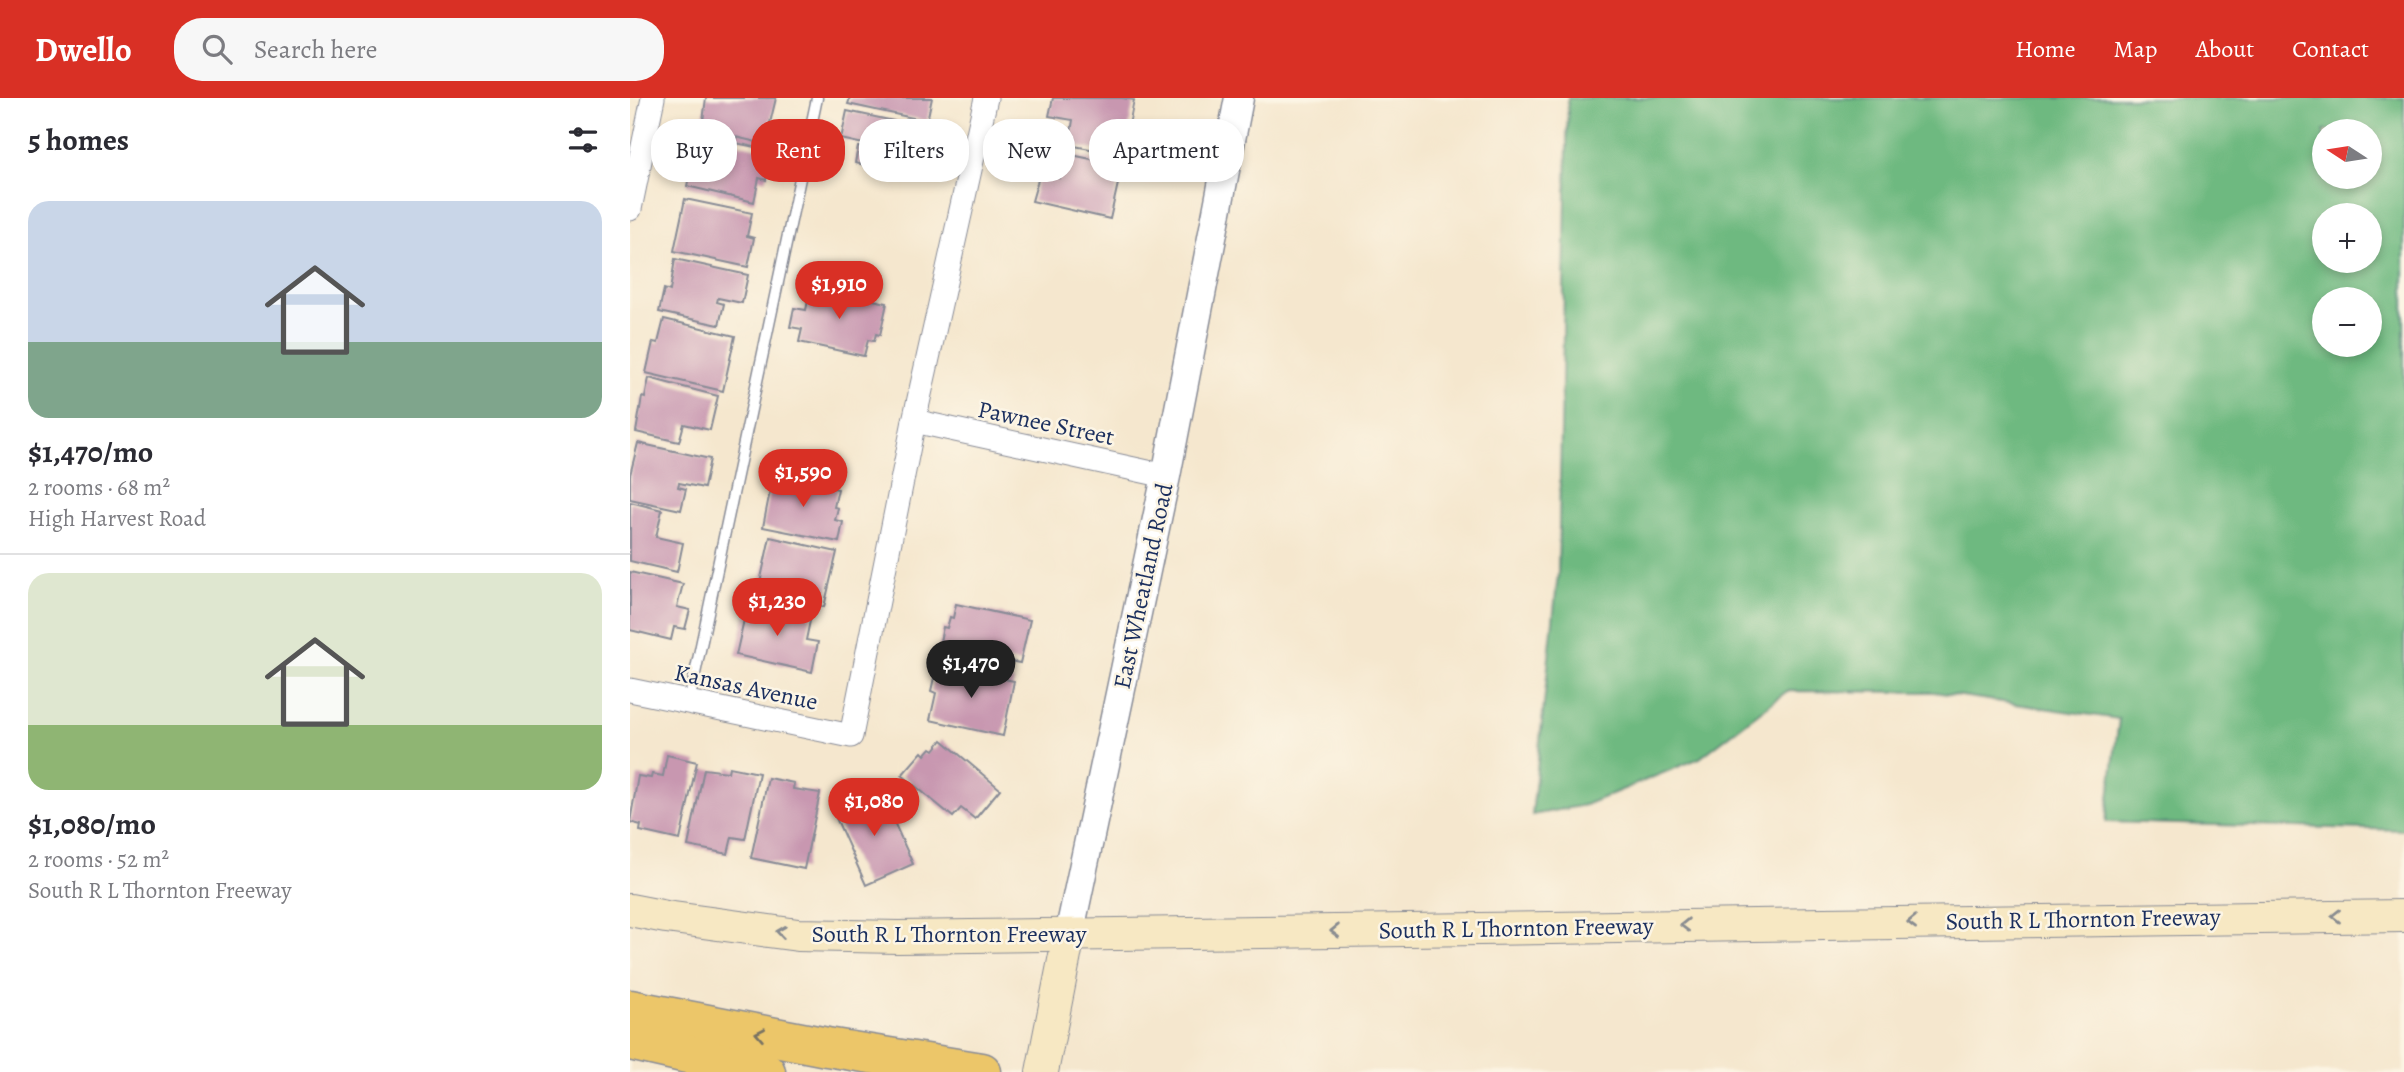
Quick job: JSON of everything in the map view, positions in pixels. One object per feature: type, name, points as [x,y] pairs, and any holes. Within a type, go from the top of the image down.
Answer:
[{"type":"highway","points":[[630,1009],[827,1047],[971,1070]]},
{"type":"highway","points":[[630,1041],[766,1072]]},
{"type":"main road","name":"South R L Thornton Freeway","points":[[630,910],[798,934],[898,937],[2404,916]]},
{"type":"main road","name":"East Wheatland Road","points":[[1042,1072],[1069,935]]},
{"type":"street","points":[[630,209],[653,98]]},
{"type":"street","points":[[914,421],[986,98]]},
{"type":"street","name":"East Wheatland Road","points":[[1069,935],[1166,477],[1239,98]]},
{"type":"street","name":"Kansas Avenue","points":[[630,690],[851,736],[914,421]]},
{"type":"street","name":"Pawnee Street","points":[[914,421],[1166,477]]},
{"type":"lane","points":[[689,702],[817,98]]},
{"type":"green space","points":[[1568,98],[2404,98],[2404,830],[2106,822],[2119,719],[1934,692],[1787,691],[1700,758],[1585,805],[1532,815],[1558,574]]},
{"type":"building","points":[[706,98],[776,98],[771,119],[751,119],[751,141],[737,137],[737,119],[703,119]]},
{"type":"building","points":[[850,98],[932,98],[927,119],[848,104]]},
{"type":"building","points":[[1053,98],[1134,100],[1130,119],[1089,119],[1089,149],[1075,146],[1075,119],[1049,116]]},
{"type":"building","points":[[847,111],[884,119],[859,119],[859,143],[845,140]]},
{"type":"building","points":[[737,143],[751,146],[751,182],[758,182],[754,202],[687,186],[688,182],[737,182]]},
{"type":"building","points":[[859,147],[859,164],[855,163]]},
{"type":"building","points":[[1075,156],[1089,159],[1089,182],[1118,182],[1110,219],[1032,201],[1037,182],[1075,182]]},
{"type":"building","points":[[685,199],[752,213],[747,236],[754,238],[748,267],[674,251]]},
{"type":"building","points":[[675,259],[748,275],[742,303],[718,298],[717,302],[724,304],[719,325],[659,312],[664,289],[670,291]]},
{"type":"building","points":[[811,287],[887,303],[880,335],[876,334],[874,341],[868,340],[864,356],[799,342],[802,329],[790,327],[794,308],[806,310]]},
{"type":"building","points":[[664,319],[735,336],[723,391],[646,373],[653,342],[658,343]]},
{"type":"building","points":[[649,378],[718,396],[710,430],[684,424],[679,442],[636,432],[642,397],[645,398]]},
{"type":"building","points":[[638,443],[710,459],[704,488],[679,483],[678,487],[686,489],[681,510],[630,499],[630,475]]},
{"type":"building","points":[[773,476],[838,489],[834,507],[838,508],[835,520],[843,522],[839,542],[763,527]]},
{"type":"building","points":[[630,502],[662,510],[656,537],[683,543],[677,572],[630,561]]},
{"type":"building","points":[[770,537],[837,552],[824,607],[758,592]]},
{"type":"building","points":[[630,572],[683,584],[677,607],[690,610],[685,629],[674,627],[671,640],[630,630]]},
{"type":"building","points":[[748,602],[811,616],[806,640],[818,642],[812,672],[736,655]]},
{"type":"building","points":[[956,604],[1030,620],[1020,663],[1004,660],[1002,669],[937,656],[943,627],[947,628],[950,617],[953,618]]},
{"type":"building","points":[[937,665],[1014,681],[1003,736],[930,720],[936,693],[931,691]]},
{"type":"building","points":[[942,740],[1000,789],[975,819],[961,808],[953,817],[902,775],[922,752],[925,755],[931,748],[934,750]]},
{"type":"building","points":[[667,755],[697,762],[680,840],[640,831],[641,825],[630,822],[638,776],[663,776]]},
{"type":"building","points":[[729,767],[759,773],[745,839],[732,837],[728,854],[688,846],[704,769],[728,772]]},
{"type":"building","points":[[768,778],[794,783],[793,789],[820,793],[804,869],[751,858]]},
{"type":"building","points":[[879,789],[913,864],[866,885],[836,818],[855,809],[852,802]]}]
